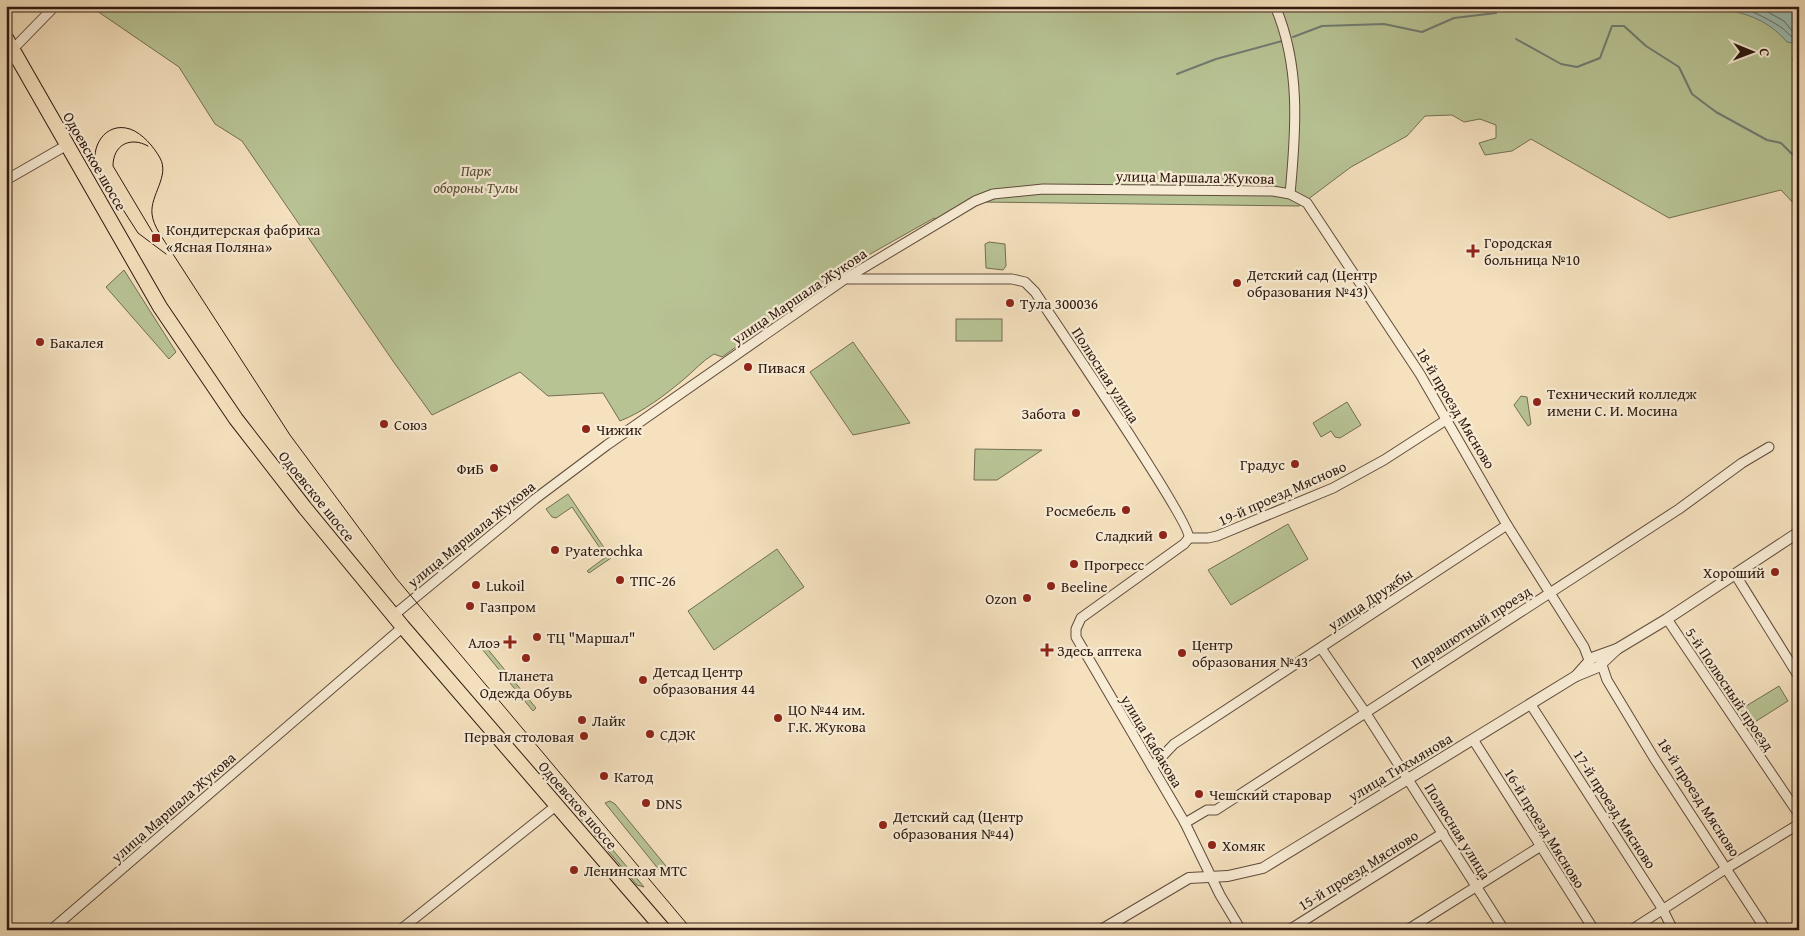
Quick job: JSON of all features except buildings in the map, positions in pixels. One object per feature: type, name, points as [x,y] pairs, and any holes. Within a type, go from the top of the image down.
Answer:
[{"type":"main road","name":"Одоевское шоссе","points":[[10,44],[160,307],[236,419],[305,508],[403,627],[664,930]]},
{"type":"street","points":[[10,44],[55,6]]},
{"type":"street","points":[[1276,6],[1285,28],[1296,96],[1290,194]]},
{"type":"street","points":[[6,180],[67,144]]},
{"type":"street","name":"улица Маршала Жукова","points":[[394,615],[534,499],[608,445],[845,279],[957,211],[993,194],[1043,189],[1273,192],[1290,194]]},
{"type":"street","name":"18-й проезд Мясново","points":[[1290,194],[1307,203],[1393,332],[1507,525],[1584,648],[1596,662],[1654,758],[1766,930]]},
{"type":"street","name":"Полюсная улица","points":[[845,279],[879,277],[1012,279],[1025,282],[1035,292],[1125,428],[1180,515],[1189,532],[1189,538]]},
{"type":"street","name":"19-й проезд Мясново","points":[[1189,538],[1217,536],[1333,488],[1384,460],[1446,420]]},
{"type":"street","name":"Парашютный проезд","points":[[1185,823],[1207,810],[1216,810],[1679,509],[1742,463],[1769,447]]},
{"type":"street","name":"улица Дружбы","points":[[1152,767],[1174,744],[1507,525]]},
{"type":"street","points":[[1596,662],[1667,620],[1799,532]]},
{"type":"street","name":"улица Кабакова","points":[[1189,538],[1184,544],[1081,618],[1076,629],[1077,641],[1185,823],[1211,878],[1241,930]]},
{"type":"street","points":[[1735,574],[1799,676]]},
{"type":"street","name":"5-й Полюсный проезд","points":[[1667,620],[1798,813],[1799,824]]},
{"type":"street","name":"улица Маршала Жукова","points":[[51,930],[403,627]]},
{"type":"street","name":"Полюсная улица","points":[[1321,648],[1366,712],[1504,930]]},
{"type":"street","name":"улица Тихмянова","points":[[1101,930],[1189,878],[1211,878],[1252,872],[1263,868],[1474,741],[1596,662]]},
{"type":"street","name":"17-й проезд Мясново","points":[[1531,705],[1662,908],[1673,930]]},
{"type":"street","name":"16-й проезд Мясново","points":[[1474,741],[1594,930]]},
{"type":"street","points":[[400,930],[557,805]]},
{"type":"street","points":[[1631,930],[1662,908],[1799,824]]},
{"type":"street","name":"15-й проезд Мясново","points":[[1289,930],[1443,833]]},
{"type":"street","points":[[1407,930],[1477,888],[1541,846]]},
{"type":"green space","name":"Парк обороны Тулы","points":[[95,6],[1799,6],[1799,57],[1792,59],[1799,66],[1799,209],[1781,190],[1669,218],[1531,139],[1512,151],[1485,155],[1479,143],[1496,138],[1496,125],[1480,119],[1464,122],[1452,115],[1425,116],[1407,136],[1351,167],[1299,206],[982,202],[944,223],[934,218],[849,266],[722,357],[714,354],[661,397],[637,413],[620,421],[603,393],[548,396],[520,372],[432,415],[242,141],[215,124],[179,67],[97,11]]},
{"type":"green space","points":[[989,242],[1005,244],[1006,266],[1003,270],[986,268],[985,244]]},
{"type":"green space","points":[[124,270],[176,352],[169,359],[106,287]]},
{"type":"green space","points":[[956,319],[1002,319],[1002,341],[956,341]]},
{"type":"green space","points":[[853,342],[910,423],[853,435],[810,372]]},
{"type":"green space","points":[[1521,396],[1527,397],[1531,424],[1528,426],[1514,405]]},
{"type":"green space","points":[[1347,402],[1361,425],[1340,438],[1335,437],[1331,431],[1321,437],[1313,423]]},
{"type":"green space","points":[[975,449],[1042,450],[997,480],[974,480]]},
{"type":"green space","points":[[568,494],[611,558],[589,573],[587,571],[606,557],[572,507],[556,518],[552,517],[546,509]]},
{"type":"green space","points":[[1288,524],[1308,559],[1231,605],[1208,570]]},
{"type":"green space","points":[[777,549],[804,587],[714,650],[688,611]]},
{"type":"green space","points":[[486,647],[536,708],[533,711],[482,649]]},
{"type":"green space","points":[[1779,686],[1788,701],[1747,727],[1738,711]]},
{"type":"green space","points":[[610,801],[615,804],[670,871],[664,876],[605,803]]},
{"type":"green space","points":[[579,810],[644,887],[637,885],[580,818]]},
{"type":"water","points":[[1729,6],[1797,6],[1799,44],[1787,42],[1762,21],[1730,11]]},
{"type":"waterway","points":[[1293,37],[1322,26],[1384,24],[1422,32],[1454,18],[1496,13],[1493,6]]},
{"type":"waterway","points":[[1516,39],[1561,64],[1577,67],[1600,58],[1612,26],[1624,26],[1646,46],[1679,67],[1692,94],[1716,112],[1767,140],[1781,143],[1799,161]]},
{"type":"waterway","points":[[1177,74],[1216,59],[1282,41]]},
{"type":"tram line","points":[[166,254],[138,233],[97,169],[95,161],[97,145],[101,138],[113,129],[130,129],[139,134],[151,145],[160,158],[163,172],[152,207],[153,219],[157,228],[290,435],[396,578],[692,930]]},
{"type":"tram line","points":[[148,146],[135,142],[124,144],[116,153],[113,166],[153,233]]},
{"type":"place","name":"Кондитерская фабрика «Ясная Поляна»","points":[[156,238]]},
{"type":"place","name":"Городская больница №10","points":[[1473,251]]},
{"type":"place","name":"Детский сад (Центр образования №43)","points":[[1237,283]]},
{"type":"place","name":"Тула 300036","points":[[1010,303]]},
{"type":"place","name":"Бакалея","points":[[40,342]]},
{"type":"place","name":"Пивася","points":[[748,367]]},
{"type":"place","name":"Технический колледж имени С. И. Мосина","points":[[1537,402]]},
{"type":"place","name":"Забота","points":[[1076,413]]},
{"type":"place","name":"Союз","points":[[384,424]]},
{"type":"place","name":"Чижик","points":[[586,429]]},
{"type":"place","name":"Градус","points":[[1295,464]]},
{"type":"place","name":"ФиБ","points":[[494,468]]},
{"type":"place","name":"Росмебель","points":[[1126,510]]},
{"type":"place","name":"Сладкий","points":[[1163,535]]},
{"type":"place","name":"Pyaterochka","points":[[555,550]]},
{"type":"place","name":"Прогресс","points":[[1074,564]]},
{"type":"place","name":"Хороший","points":[[1775,572]]},
{"type":"place","name":"ТПС-26","points":[[620,580]]},
{"type":"place","name":"Lukoil","points":[[476,585]]},
{"type":"place","name":"Beeline","points":[[1051,586]]},
{"type":"place","name":"Ozon","points":[[1027,598]]},
{"type":"place","name":"Газпром","points":[[470,606]]},
{"type":"place","name":"ТЦ \"Маршал\"","points":[[537,637]]},
{"type":"place","name":"Алоэ","points":[[510,642]]},
{"type":"place","name":"Здесь аптека","points":[[1047,650]]},
{"type":"place","name":"Центр образования №43","points":[[1182,653]]},
{"type":"place","name":"Планета Одежда Обувь","points":[[526,658]]},
{"type":"place","name":"Детсад Центр образования 44","points":[[643,680]]},
{"type":"place","name":"ЦО №44 им. Г.К. Жукова","points":[[778,718]]},
{"type":"place","name":"Лайк","points":[[582,720]]},
{"type":"place","name":"СДЭК","points":[[650,734]]},
{"type":"place","name":"Первая столовая","points":[[584,736]]},
{"type":"place","name":"Катод","points":[[604,776]]},
{"type":"place","name":"Чешский старовар","points":[[1199,794]]},
{"type":"place","name":"DNS","points":[[646,803]]},
{"type":"place","name":"Детский сад (Центр образования №44)","points":[[883,825]]},
{"type":"place","name":"Хомяк","points":[[1212,845]]},
{"type":"place","name":"Ленинская МТС","points":[[574,870]]}]
